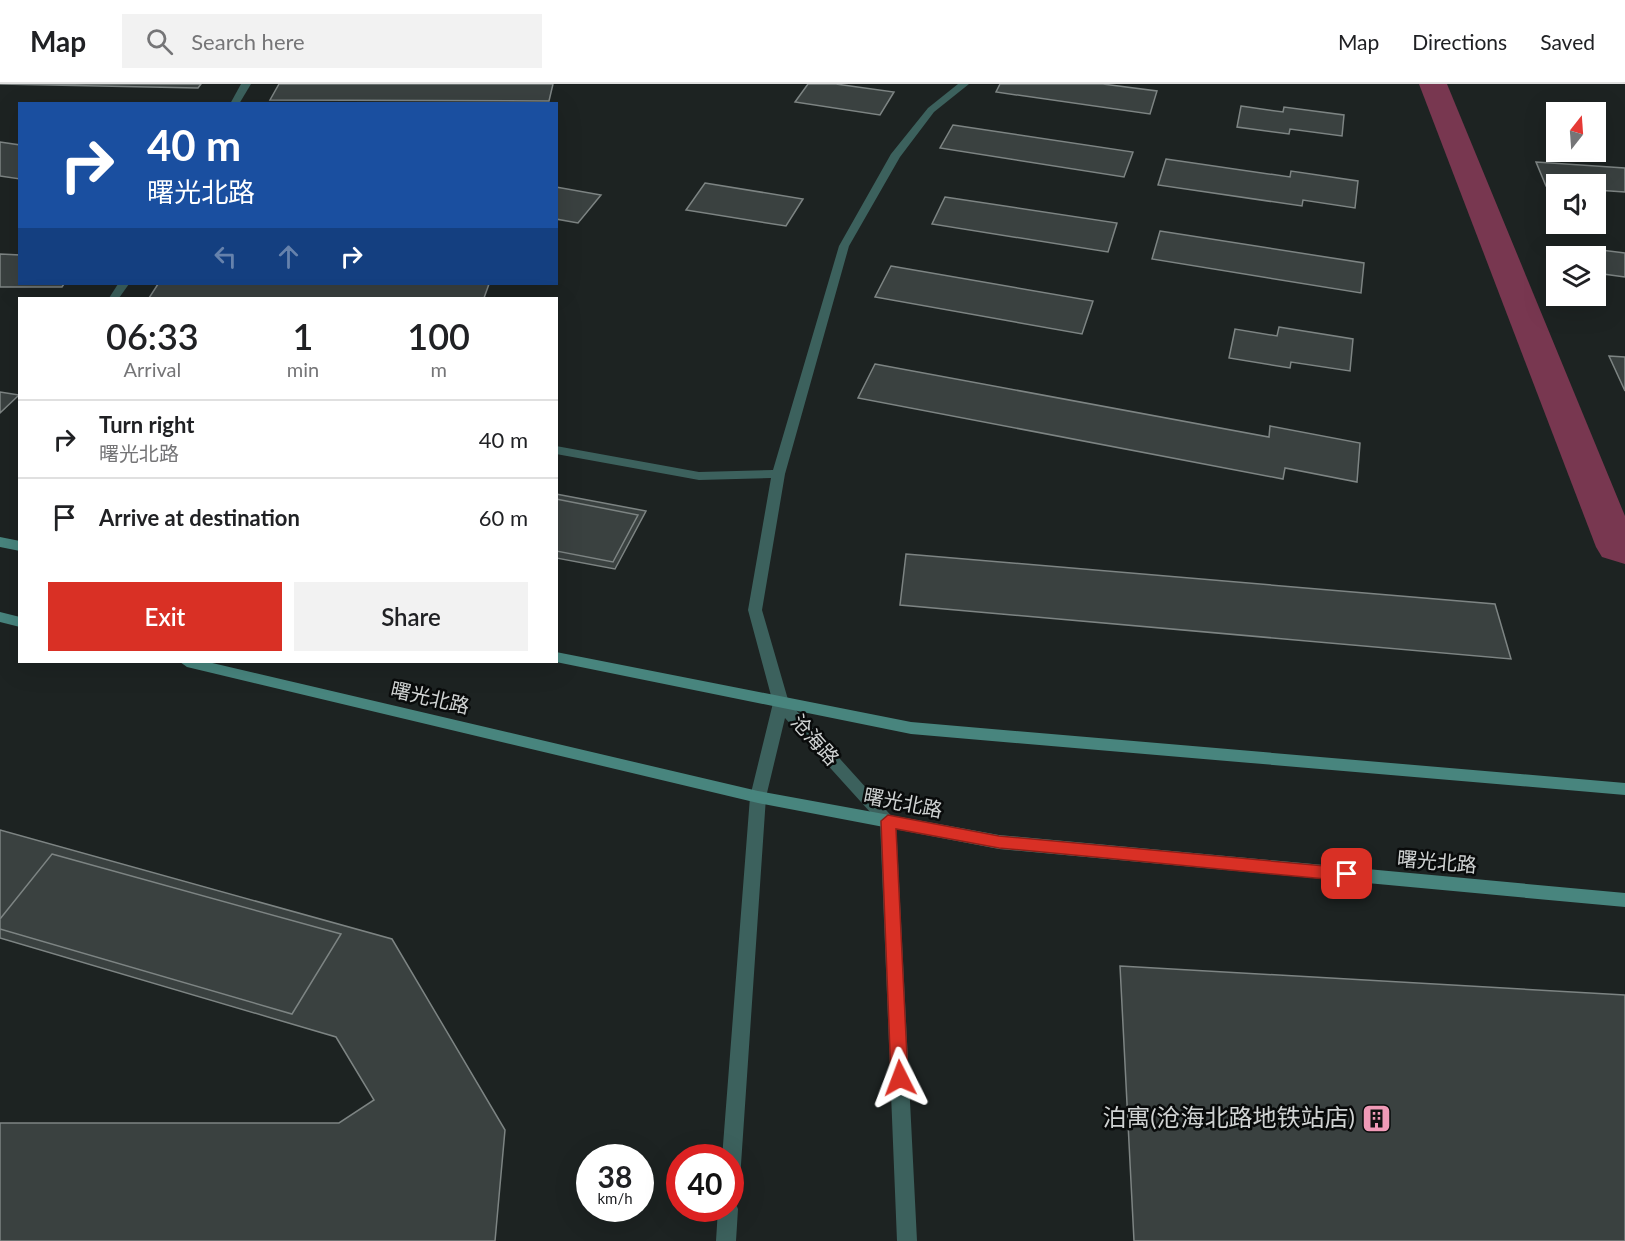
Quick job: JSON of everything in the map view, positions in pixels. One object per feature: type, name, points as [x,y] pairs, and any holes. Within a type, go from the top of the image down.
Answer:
[{"type":"main road","points":[[0,542],[18,546]]},
{"type":"main road","points":[[0,617],[18,622]]},
{"type":"main road","points":[[558,657],[781,704],[911,728],[1625,789]]},
{"type":"main road","name":"曙光北路","points":[[191,663],[758,797],[999,842],[1625,900]]},
{"type":"street","points":[[235,102],[246,84]]},
{"type":"street","points":[[781,704],[755,610],[778,474],[844,246],[895,156],[931,110],[964,84]]},
{"type":"street","points":[[558,450],[699,476],[778,474]]},
{"type":"street","name":"沧海路","points":[[733,1144],[758,797],[781,704]]},
{"type":"street","name":"沧海路","points":[[781,704],[888,821]]},
{"type":"street","points":[[888,821],[907,1241]]},
{"type":"street","points":[[726,1241],[727,1222]]},
{"type":"building","points":[[0,84],[201,84],[198,88]]},
{"type":"building","points":[[279,84],[553,84],[549,101],[270,100]]},
{"type":"building","points":[[808,84],[836,84],[894,92],[880,115],[795,102]]},
{"type":"building","points":[[1000,84],[1103,84],[1157,91],[1150,114],[996,92]]},
{"type":"building","points":[[1241,106],[1283,112],[1284,107],[1344,115],[1342,136],[1290,129],[1289,134],[1237,127]]},
{"type":"building","points":[[953,125],[1133,152],[1124,177],[940,148]]},
{"type":"building","points":[[0,142],[18,145],[18,179],[0,176]]},
{"type":"building","points":[[1166,159],[1290,177],[1291,171],[1358,181],[1355,208],[1303,200],[1302,206],[1158,185]]},
{"type":"building","points":[[1536,162],[1625,168],[1625,192],[1606,191],[1606,174],[1546,174],[1546,186]]},
{"type":"building","points":[[705,183],[803,199],[786,226],[686,210]]},
{"type":"building","points":[[558,187],[601,195],[578,223],[558,219]]},
{"type":"building","points":[[945,197],[1117,223],[1108,252],[932,224]]},
{"type":"building","points":[[1160,231],[1364,263],[1361,293],[1152,259]]},
{"type":"building","points":[[1606,251],[1625,253],[1625,277],[1606,274]]},
{"type":"building","points":[[0,254],[18,255],[18,285],[63,285],[62,287],[0,287]]},
{"type":"building","points":[[891,266],[1093,301],[1082,334],[875,297]]},
{"type":"building","points":[[157,285],[489,285],[484,297],[150,297]]},
{"type":"building","points":[[1279,327],[1353,339],[1350,371],[1291,362],[1290,368],[1229,358],[1235,329],[1277,336]]},
{"type":"building","points":[[1609,356],[1625,357],[1625,391]]},
{"type":"building","points":[[875,364],[1269,437],[1270,426],[1360,443],[1357,482],[1285,468],[1283,479],[858,398]]},
{"type":"building","points":[[0,392],[18,395],[18,396],[0,413]]},
{"type":"building","points":[[558,494],[646,511],[615,569],[558,558]]},
{"type":"building","points":[[558,499],[638,515],[613,562],[558,551]]},
{"type":"building","points":[[906,554],[1495,604],[1511,659],[900,605]]},
{"type":"building","points":[[0,830],[392,939],[505,1130],[495,1241],[0,1241],[0,1123],[339,1123],[374,1100],[336,1037],[0,938]]},
{"type":"building","points":[[52,854],[341,934],[292,1014],[0,929],[0,919]]},
{"type":"building","name":"泊寓(沧海北路地铁站店)","points":[[1120,966],[1625,995],[1625,1241],[1134,1241]]},
{"type":"waterway","points":[[1433,84],[1617,547],[1625,550]]},
{"type":"place","name":"泊寓(沧海北路地铁站店)","points":[[1376,1118]]},
{"type":"route","points":[[900,1078],[888,821],[999,842],[1347,874]]}]
